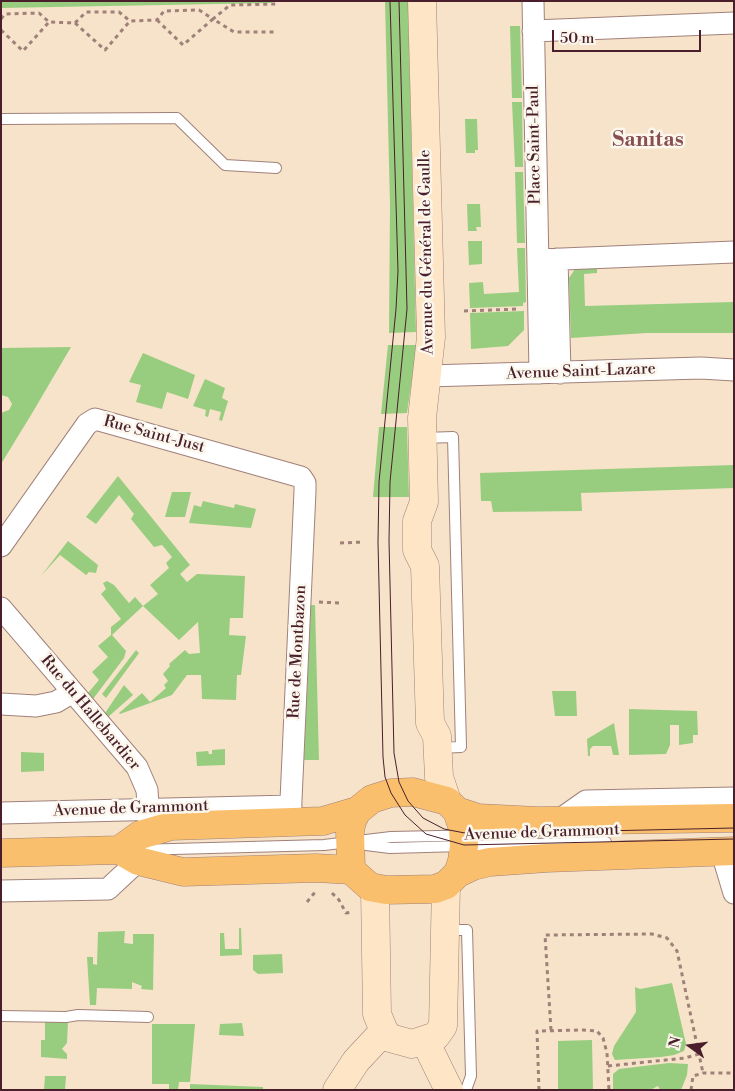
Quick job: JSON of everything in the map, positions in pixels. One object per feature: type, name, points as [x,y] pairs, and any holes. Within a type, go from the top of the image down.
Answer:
[{"type":"main road","name":"Avenue du Général de Gaulle","points":[[422,1],[430,321],[428,376],[422,418],[424,502],[432,516],[432,550],[425,566],[443,740],[439,777],[458,823]]},
{"type":"main road","name":"Avenue du Général de Gaulle","points":[[413,792],[421,779],[422,737],[443,740]]},
{"type":"main road","name":"Avenue de Grammont","points":[[128,856],[149,820],[182,824],[290,814],[323,821],[357,811],[366,803],[381,795],[413,792]]},
{"type":"main road","points":[[357,811],[350,832],[351,870],[362,882],[375,888],[378,1014],[384,1032],[390,1038],[398,1042],[412,1044],[425,1041],[436,1036],[443,1026],[446,930],[452,879],[462,862],[458,823],[413,792]]},
{"type":"main road","name":"Avenue de Grammont","points":[[458,823],[464,815],[478,818],[559,820],[734,818]]},
{"type":"main road","name":"Avenue de Grammont","points":[[1,853],[128,856],[183,872],[316,868],[351,870]]},
{"type":"main road","name":"Avenue de Grammont","points":[[375,888],[435,889],[490,862],[547,858],[731,868]]},
{"type":"main road","points":[[337,1090],[356,1061],[384,1032]]},
{"type":"main road","points":[[425,1041],[449,1090]]},
{"type":"street","name":"Place Saint-Paul","points":[[533,1],[533,31],[547,259],[550,373]]},
{"type":"street","points":[[533,31],[734,23]]},
{"type":"street","points":[[547,259],[734,252]]},
{"type":"street","name":"Avenue Saint-Lazare","points":[[428,376],[701,368],[734,370]]},
{"type":"street","name":"Rue Saint-Just","points":[[1,546],[87,424],[95,419],[297,475],[305,483]]},
{"type":"street","name":"Rue de Montbazon","points":[[290,814],[305,483]]},
{"type":"street","name":"Rue du Hallebardier","points":[[1,608],[138,767],[146,784],[149,820]]},
{"type":"street","points":[[1,704],[36,706],[56,702],[73,692]]},
{"type":"street","name":"Avenue de Grammont","points":[[559,820],[586,801],[734,798]]},
{"type":"street","name":"Avenue de Grammont","points":[[1,813],[149,820]]},
{"type":"street","points":[[1,891],[108,889],[128,856]]},
{"type":"lane","points":[[1,119],[177,118],[225,165],[276,168]]},
{"type":"lane","name":"Avenue du Général de Gaulle","points":[[423,438],[453,437],[443,740]]},
{"type":"lane","name":"Avenue de Grammont","points":[[128,856],[350,843],[391,837],[458,823],[609,832]]},
{"type":"lane","name":"Avenue de Grammont","points":[[458,823],[614,842]]},
{"type":"lane","points":[[676,830],[734,828]]},
{"type":"lane","points":[[446,930],[467,930],[471,1076],[466,1090]]},
{"type":"lane","points":[[1,1016],[148,1017]]},
{"type":"path","points":[[75,23],[86,12],[119,12],[130,21],[157,20],[183,45],[230,5],[277,4],[277,1]]},
{"type":"path","points":[[157,20],[164,11],[199,10],[234,32],[277,32]]},
{"type":"path","points":[[1,18],[5,14],[38,13],[49,22],[75,23],[105,50],[130,21]]},
{"type":"path","points":[[1,30],[23,51],[49,22]]},
{"type":"path","points":[[464,310],[526,308]]},
{"type":"path","points":[[340,543],[363,542]]},
{"type":"path","points":[[314,602],[339,603]]},
{"type":"path","points":[[551,1030],[545,935],[652,934],[666,938],[677,951],[703,1073]]},
{"type":"path","points":[[539,1090],[537,1030],[597,1031],[606,1044],[608,1090]]},
{"type":"path","points":[[608,1066],[685,1058],[699,1054]]},
{"type":"path","points":[[686,1090],[693,1076],[703,1073],[734,1073]]},
{"type":"path","points":[[690,1085],[691,1090]]},
{"type":"green space","points":[[1,1],[271,1],[271,3],[1,8]]},
{"type":"green space","points":[[385,1],[408,1],[416,332],[389,333],[390,205]]},
{"type":"green space","points":[[510,26],[520,26],[522,98],[512,98]]},
{"type":"green space","points":[[512,102],[522,102],[523,167],[515,167]]},
{"type":"green space","points":[[465,119],[477,119],[478,150],[475,150],[475,153],[466,153]]},
{"type":"green space","points":[[515,172],[523,172],[525,243],[517,243]]},
{"type":"green space","points":[[467,204],[480,204],[481,227],[476,227],[477,231],[468,231]]},
{"type":"green space","points":[[468,241],[482,241],[482,264],[469,265]]},
{"type":"green space","points":[[517,248],[525,248],[526,302],[523,303],[523,306],[470,308],[469,283],[483,282],[484,294],[519,292]]},
{"type":"green space","points":[[597,265],[597,273],[584,274],[585,306],[734,302],[734,333],[646,333],[571,338],[569,278],[577,266]]},
{"type":"green space","points":[[524,311],[524,330],[508,346],[471,349],[470,313]]},
{"type":"green space","points":[[388,345],[417,345],[407,413],[381,414]]},
{"type":"green space","points":[[71,347],[1,464],[1,413],[9,410],[12,404],[8,397],[1,395],[1,348]]},
{"type":"green space","points":[[143,353],[195,375],[188,399],[167,392],[162,409],[136,402],[141,385],[129,382]]},
{"type":"green space","points":[[205,379],[225,388],[222,398],[228,401],[222,421],[219,420],[221,412],[210,409],[208,417],[205,416],[206,410],[193,406]]},
{"type":"green space","points":[[379,427],[407,427],[409,497],[373,497]]},
{"type":"green space","points":[[734,465],[734,488],[581,493],[582,511],[493,512],[491,501],[481,501],[480,473]]},
{"type":"green space","points":[[118,476],[190,565],[180,574],[187,582],[197,574],[245,576],[243,618],[230,618],[229,635],[246,636],[241,675],[237,675],[236,700],[202,699],[201,675],[187,675],[172,695],[119,713],[142,693],[150,702],[166,688],[164,685],[168,681],[163,674],[170,666],[169,664],[185,650],[189,654],[200,653],[198,622],[179,640],[143,606],[158,594],[150,585],[169,568],[166,563],[172,557],[162,545],[154,547],[131,519],[134,514],[119,495],[96,524],[86,517]]},
{"type":"green space","points":[[172,492],[191,492],[185,517],[165,517]]},
{"type":"green space","points":[[203,501],[234,508],[235,504],[256,509],[251,528],[189,523],[194,505],[201,507]]},
{"type":"green space","points":[[68,541],[98,565],[96,573],[89,572],[86,575],[60,555],[41,576]]},
{"type":"green space","points":[[107,581],[114,585],[129,603],[135,597],[143,606],[112,635],[126,651],[124,658],[93,699],[88,693],[99,680],[92,672],[108,657],[98,646],[111,635],[111,627],[121,619],[101,594],[106,589],[103,583]]},
{"type":"green space","points":[[311,605],[315,605],[319,760],[304,760]]},
{"type":"green space","points":[[136,650],[139,653],[106,698],[102,694]]},
{"type":"green space","points":[[124,685],[133,695],[108,717],[105,713]]},
{"type":"green space","points":[[552,691],[576,691],[577,716],[555,716]]},
{"type":"green space","points":[[629,709],[697,711],[698,735],[693,735],[693,743],[679,745],[679,725],[670,725],[670,745],[666,754],[629,755]]},
{"type":"green space","points":[[614,723],[619,755],[613,755],[611,746],[593,746],[590,749],[590,756],[588,756],[587,739]]},
{"type":"green space","points":[[225,749],[225,765],[197,766],[196,752],[208,751],[209,754],[212,754],[212,750]]},
{"type":"green space","points":[[21,752],[44,753],[44,771],[21,772]]},
{"type":"green space","points":[[239,928],[241,928],[242,955],[220,956],[220,933],[224,933],[225,949],[239,949]]},
{"type":"green space","points":[[125,931],[124,943],[133,944],[133,934],[154,934],[153,990],[141,989],[142,986],[132,982],[132,989],[97,988],[96,1005],[90,1005],[87,957],[93,957],[93,964],[97,965],[98,932]]},
{"type":"green space","points":[[282,954],[283,973],[258,974],[253,970],[253,955]]},
{"type":"green space","points":[[672,983],[686,1044],[684,1051],[661,1057],[615,1060],[612,1054],[614,1046],[636,1012],[635,987],[640,989]]},
{"type":"green space","points":[[45,1021],[68,1021],[67,1043],[62,1049],[67,1054],[67,1059],[41,1057],[41,1040],[45,1040]]},
{"type":"green space","points":[[242,1023],[244,1036],[219,1035],[220,1024]]},
{"type":"green space","points":[[152,1024],[195,1024],[190,1082],[179,1082],[178,1090],[169,1090],[169,1084],[152,1084]]},
{"type":"green space","points":[[592,1040],[593,1090],[558,1090],[558,1041]]},
{"type":"green space","points":[[669,1063],[688,1064],[687,1075],[681,1090],[660,1090],[658,1086],[650,1090],[613,1090],[613,1074],[619,1069]]},
{"type":"green space","points":[[45,1076],[66,1076],[65,1090],[44,1090]]},
{"type":"green space","points":[[190,1084],[263,1087],[263,1090],[190,1090]]},
{"type":"tram line","points":[[390,1],[398,271],[379,482],[378,542],[383,757],[385,777],[391,793],[405,815],[426,834],[464,845],[734,839]]},
{"type":"tram line","points":[[399,1],[407,309],[390,482],[389,541],[394,753],[399,782],[408,801],[423,818],[444,829],[470,834],[734,828]]},
{"type":"district","name":"Sanitas","points":[[648,141]]}]
